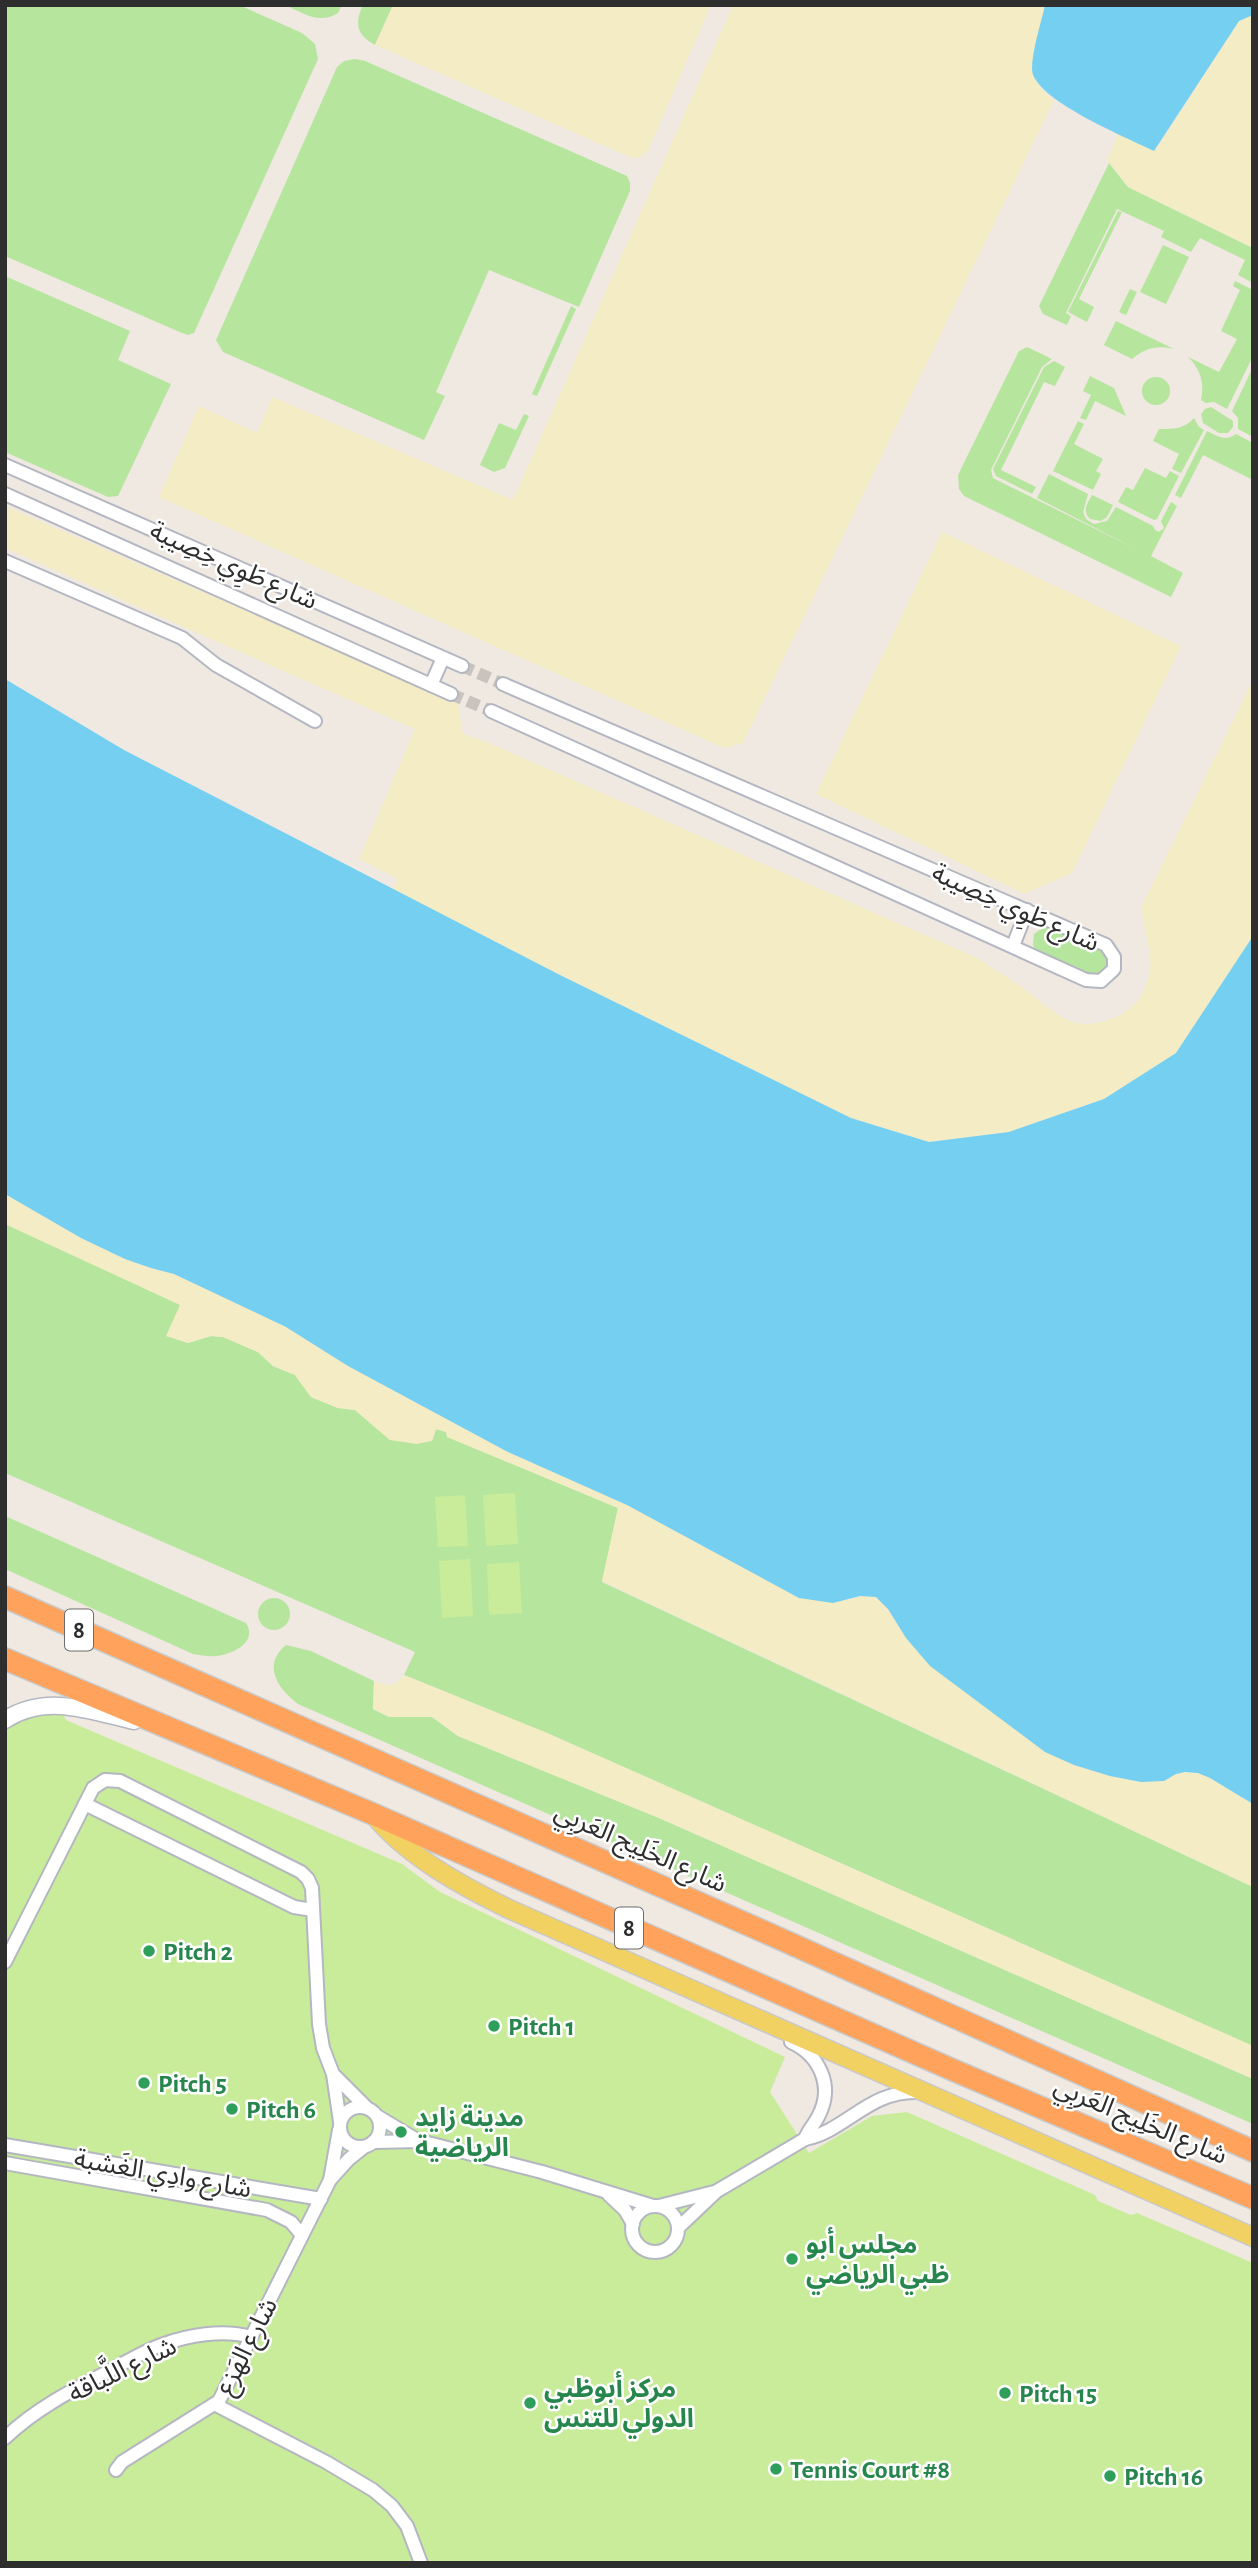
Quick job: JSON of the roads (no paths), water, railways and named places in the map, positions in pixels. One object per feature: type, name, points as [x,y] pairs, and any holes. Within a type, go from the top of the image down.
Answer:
[{"type":"highway","name":"شارع الخَلِيج العَربِي","points":[[5,1597],[752,1926],[1253,2151]]},
{"type":"highway","name":"شارع الخَلِيج العَربِي","points":[[5,1659],[373,1814],[941,2065],[1253,2198]]},
{"type":"main road","points":[[373,1814],[407,1848],[499,1904],[1253,2237]]},
{"type":"street","name":"شارع طَوِي خِصِيبة","points":[[5,465],[462,666]]},
{"type":"street","name":"شارع طَوِي خِصِيبة","points":[[5,494],[451,694]]},
{"type":"street","points":[[5,561],[181,638],[216,665],[315,721]]},
{"type":"street","points":[[431,685],[443,658]]},
{"type":"street","name":"شارع طَوِي خِصِيبة","points":[[491,711],[1086,980],[1101,981],[1114,969],[1114,957],[1106,945],[503,684]]},
{"type":"street","points":[[1013,946],[1027,911]]},
{"type":"street","points":[[5,1720],[29,1709],[62,1705],[173,1730]]},
{"type":"street","points":[[5,1962],[97,1784],[105,1780],[120,1781],[301,1872],[310,1883],[319,2024],[323,2048],[334,2074],[366,2108],[420,2141],[542,2172],[656,2206],[672,2214],[678,2228]]},
{"type":"street","points":[[85,1804],[294,1907],[313,1910]]},
{"type":"street","points":[[746,2014],[761,2028],[802,2047],[819,2065],[824,2081],[822,2106],[805,2139]]},
{"type":"street","name":"شارع الهَزع","points":[[116,2470],[122,2462],[197,2413],[216,2405],[330,2180],[339,2126],[334,2074]]},
{"type":"street","points":[[606,2193],[619,2203],[633,2224],[636,2241],[650,2251],[662,2250],[671,2245],[678,2228],[717,2191],[805,2139],[818,2135],[888,2095],[925,2093]]},
{"type":"street","points":[[366,2108],[347,2110],[339,2126],[346,2143],[355,2147],[420,2141]]},
{"type":"street","points":[[369,2145],[380,2130],[377,2116]]},
{"type":"street","name":"شارع وادِي الغَشبة","points":[[5,2145],[321,2199]]},
{"type":"street","name":"شارع الهَزع","points":[[330,2180],[349,2159],[369,2145]]},
{"type":"street","name":"شارع وادِي الغَشبة","points":[[5,2163],[267,2210],[290,2222],[302,2235]]},
{"type":"street","points":[[633,2224],[638,2214],[656,2206],[717,2191]]},
{"type":"street","name":"شارع اللَّباقة","points":[[5,2438],[29,2418],[76,2388],[161,2345],[193,2336],[222,2333],[251,2337]]},
{"type":"street","points":[[216,2405],[326,2462],[373,2490],[392,2506],[407,2526],[421,2563]]},
{"type":"water","points":[[1045,5],[1253,5],[1253,15],[1239,21],[1154,151],[1064,105],[1036,81],[1032,62]]},
{"type":"water","points":[[5,679],[124,750],[560,975],[851,1118],[929,1142],[1009,1132],[1104,1099],[1176,1053],[1253,936],[1253,1804],[1198,1773],[1185,1772],[1164,1781],[1141,1782],[1074,1765],[1045,1752],[930,1666],[876,1597],[860,1596],[833,1603],[799,1598],[627,1505],[506,1451],[348,1366],[286,1327],[174,1274],[125,1259],[81,1238],[5,1194]]},
{"type":"tunnel","points":[[462,666],[503,684]]},
{"type":"tunnel","points":[[451,694],[491,711]]},
{"type":"place","name":"Pitch 2","points":[[149,1951]]},
{"type":"place","name":"Pitch 1","points":[[494,2026]]},
{"type":"place","name":"Pitch 5","points":[[144,2083]]},
{"type":"place","name":"Pitch 6","points":[[232,2109]]},
{"type":"place","name":"مدينة زايد الرياضية","points":[[401,2132]]},
{"type":"place","name":"مجلس أبو ظبي الرياضي","points":[[792,2259]]},
{"type":"place","name":"Pitch 15","points":[[1005,2393]]},
{"type":"place","name":"مركز أبوظبي الدولي للتنس","points":[[530,2403]]},
{"type":"place","name":"Tennis Court #8","points":[[776,2469]]},
{"type":"place","name":"Pitch 16","points":[[1110,2476]]}]
